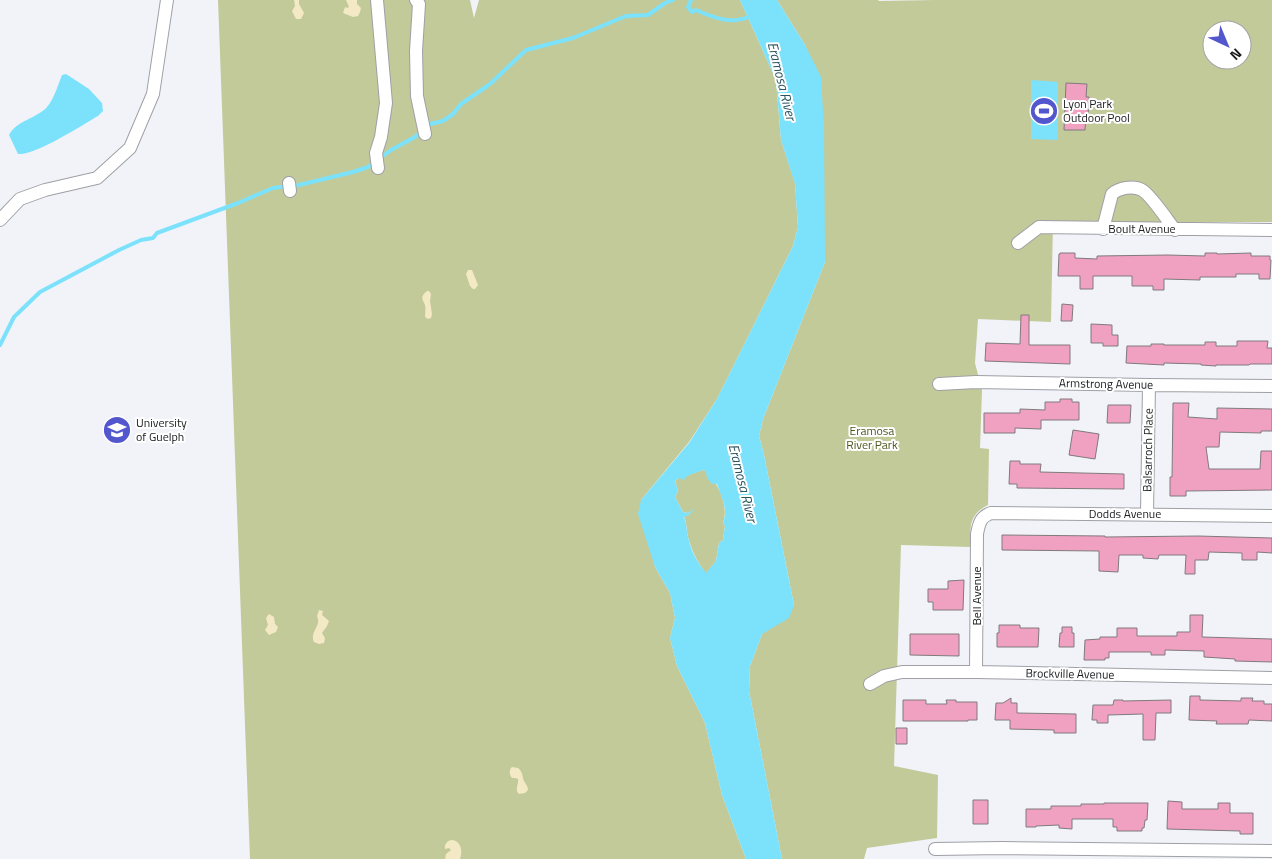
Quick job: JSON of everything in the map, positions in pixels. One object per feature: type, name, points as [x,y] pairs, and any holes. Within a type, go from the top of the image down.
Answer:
[{"type":"street","points":[[0,220],[20,199],[45,190],[97,178],[130,148],[153,94],[167,0]]},
{"type":"street","points":[[377,163],[376,153],[386,103],[378,0]]},
{"type":"street","points":[[416,0],[419,4],[416,51],[417,96],[424,130]]},
{"type":"street","points":[[1103,229],[1112,194],[1121,188],[1132,188],[1141,189],[1150,197],[1175,230]]},
{"type":"street","name":"Boult Avenue","points":[[1018,243],[1039,227],[1272,230]]},
{"type":"street","name":"Armstrong Avenue","points":[[939,384],[976,382],[1272,386]]},
{"type":"street","name":"Balsarroch Place","points":[[1147,514],[1149,385]]},
{"type":"street","name":"Dodds Avenue","points":[[980,520],[985,515],[991,513],[1272,516]]},
{"type":"street","name":"Bell Avenue","points":[[976,672],[977,534],[980,520]]},
{"type":"street","name":"Brockville Avenue","points":[[870,684],[884,676],[902,672],[1272,678]]},
{"type":"street","points":[[935,849],[1002,854],[1272,851]]},
{"type":"green space","points":[[218,0],[470,0],[474,18],[479,0],[740,0],[776,80],[781,140],[795,183],[798,227],[793,246],[717,399],[689,442],[641,500],[655,567],[670,593],[675,618],[670,638],[677,666],[705,723],[722,795],[746,859],[250,859]]},
{"type":"green space","name":"Eramosa River Park","points":[[777,0],[1272,0],[1272,222],[1053,222],[1051,322],[978,319],[975,363],[982,390],[980,448],[989,449],[988,505],[981,509],[974,517],[971,528],[971,547],[901,545],[894,766],[938,775],[937,838],[867,848],[864,859],[782,859],[749,691],[750,666],[762,634],[794,605],[759,436],[763,419],[825,262],[805,45]]},
{"type":"green space","points":[[703,470],[706,471],[718,488],[724,503],[725,513],[723,540],[719,543],[716,561],[706,574],[695,556],[688,537],[684,516],[689,515],[691,511],[688,513],[683,512],[675,497],[678,491],[675,481]]},
{"type":"sand","points":[[294,0],[299,0],[304,13],[301,19],[296,19],[292,11],[295,6]]},
{"type":"sand","points":[[346,0],[357,0],[357,4],[361,8],[358,16],[353,17],[343,13],[345,7],[349,7]]},
{"type":"sand","points":[[468,270],[472,270],[478,285],[475,289],[470,286],[466,274]]},
{"type":"sand","points":[[427,291],[431,294],[432,314],[431,318],[428,319],[425,317],[425,306],[422,298]]},
{"type":"sand","points":[[319,610],[323,611],[322,615],[329,621],[322,633],[325,638],[324,643],[319,644],[314,642],[313,635],[318,623],[317,616]]},
{"type":"sand","points":[[269,614],[274,617],[275,624],[278,627],[276,632],[269,635],[265,630],[268,625],[266,618]]},
{"type":"sand","points":[[512,767],[518,768],[522,773],[528,789],[525,793],[519,794],[518,792],[518,779],[512,778],[510,774]]},
{"type":"sand","points":[[451,840],[457,842],[460,846],[460,859],[445,859],[446,854],[451,850],[449,848],[445,849],[445,846]]},
{"type":"water","name":"Eramosa River","points":[[740,0],[777,0],[805,45],[821,77],[824,129],[825,262],[763,419],[759,436],[794,605],[789,618],[762,634],[750,666],[749,691],[782,859],[746,859],[722,795],[705,723],[677,666],[670,638],[675,618],[670,593],[655,567],[638,514],[641,500],[689,443],[717,399],[793,246],[798,227],[795,184],[781,140],[776,80]],"holes":[[[703,470],[706,471],[707,478],[712,484],[717,484],[724,503],[725,512],[723,540],[719,543],[716,561],[706,573],[697,560],[689,542],[684,517],[689,515],[695,508],[688,513],[683,512],[675,497],[678,491],[675,481],[679,478],[684,480],[687,476]]]},
{"type":"water","points":[[66,74],[89,89],[102,103],[103,111],[70,133],[47,145],[18,154],[9,135],[12,130],[47,107],[54,96],[62,75]]},
{"type":"water","name":"Lyon Park Outdoor Pool","points":[[1031,80],[1058,82],[1058,140],[1031,139]]},
{"type":"building","points":[[1066,83],[1087,84],[1086,97],[1089,97],[1085,130],[1064,130]]},
{"type":"building","points":[[1060,253],[1075,253],[1075,258],[1097,259],[1097,256],[1205,256],[1205,253],[1251,253],[1251,256],[1270,256],[1270,279],[1259,279],[1259,274],[1236,274],[1236,277],[1200,277],[1200,280],[1164,279],[1164,290],[1153,290],[1153,286],[1132,286],[1132,276],[1093,276],[1093,289],[1080,289],[1080,276],[1058,276]]},
{"type":"building","points":[[1062,304],[1073,305],[1072,321],[1061,321]]},
{"type":"building","points":[[1021,315],[1029,315],[1029,345],[1070,345],[1070,364],[985,361],[986,343],[1020,344]]},
{"type":"building","points":[[1091,324],[1112,325],[1112,335],[1118,335],[1118,346],[1103,346],[1103,343],[1091,343]]},
{"type":"building","points":[[1237,341],[1268,341],[1267,348],[1272,348],[1272,364],[1216,366],[1126,363],[1127,346],[1151,346],[1151,344],[1205,345],[1205,342],[1216,342],[1216,346],[1237,346]]},
{"type":"building","points":[[1060,399],[1072,399],[1072,402],[1079,402],[1079,420],[1041,420],[1041,429],[1015,428],[1015,433],[984,433],[984,413],[1020,413],[1020,409],[1045,410],[1045,402],[1060,402]]},
{"type":"building","points":[[1173,403],[1189,403],[1188,417],[1217,419],[1217,408],[1272,409],[1272,431],[1261,431],[1261,433],[1220,432],[1219,447],[1206,447],[1209,469],[1260,469],[1261,451],[1272,451],[1272,490],[1186,491],[1186,496],[1170,496]]},
{"type":"building","points":[[1108,405],[1131,405],[1130,423],[1107,423]]},
{"type":"building","points":[[1073,430],[1099,434],[1095,459],[1069,455]]},
{"type":"building","points":[[1010,461],[1020,461],[1020,464],[1041,464],[1040,472],[1124,474],[1124,489],[1017,488],[1017,484],[1009,484]]},
{"type":"building","points":[[1002,535],[1272,538],[1272,553],[1257,552],[1257,560],[1242,560],[1242,553],[1209,552],[1208,560],[1195,560],[1195,574],[1185,574],[1186,555],[1159,555],[1158,559],[1143,558],[1143,555],[1119,555],[1118,572],[1099,571],[1099,551],[1002,550]]},
{"type":"building","points":[[964,580],[963,610],[933,610],[933,602],[928,602],[928,589],[948,589],[948,581]]},
{"type":"building","points":[[1190,615],[1203,615],[1202,637],[1272,639],[1272,662],[1235,661],[1235,659],[1204,657],[1204,651],[1165,650],[1165,655],[1151,655],[1151,652],[1109,652],[1109,658],[1105,658],[1105,660],[1084,660],[1085,640],[1100,639],[1100,637],[1117,637],[1117,628],[1137,628],[1137,636],[1177,636],[1177,632],[1190,632]]},
{"type":"building","points":[[999,625],[1020,625],[1020,628],[1039,628],[1038,647],[997,647]]},
{"type":"building","points":[[1062,627],[1072,627],[1074,647],[1059,647]]},
{"type":"building","points":[[910,634],[959,634],[959,656],[910,655]]},
{"type":"building","points":[[1190,696],[1200,696],[1200,700],[1241,701],[1241,698],[1253,698],[1252,701],[1264,701],[1264,704],[1272,704],[1272,721],[1249,720],[1248,724],[1216,724],[1217,721],[1189,720]]},
{"type":"building","points":[[1011,698],[1011,703],[1017,703],[1017,713],[1076,714],[1076,733],[1054,733],[1054,730],[1010,729],[1010,720],[995,720],[996,703],[1003,703]]},
{"type":"building","points":[[903,700],[926,700],[926,704],[947,704],[946,700],[977,702],[977,720],[903,721]]},
{"type":"building","points":[[1114,700],[1171,700],[1171,713],[1156,713],[1155,740],[1143,740],[1143,714],[1108,715],[1108,723],[1097,723],[1097,720],[1092,720],[1093,705],[1113,705]]},
{"type":"building","points":[[896,728],[907,728],[907,744],[896,744]]},
{"type":"building","points":[[973,800],[988,800],[988,824],[973,824]]},
{"type":"building","points":[[1168,801],[1182,802],[1182,809],[1218,809],[1218,803],[1230,803],[1230,813],[1253,813],[1253,834],[1240,834],[1240,831],[1167,829]]},
{"type":"building","points":[[1148,803],[1147,820],[1145,820],[1142,831],[1117,831],[1117,827],[1113,827],[1113,819],[1072,819],[1072,829],[1059,828],[1059,825],[1026,827],[1026,809],[1051,809],[1051,806],[1081,806],[1081,804]]},
{"type":"waterway","points":[[380,158],[415,137],[430,124],[443,121],[453,114],[461,104],[490,84],[526,50],[573,38],[626,16],[648,15],[665,3],[673,0]]},
{"type":"waterway","points":[[691,0],[688,7],[692,12],[696,10],[716,18],[730,20],[744,19],[751,16]]},
{"type":"waterway","points":[[0,345],[14,317],[40,292],[119,250],[141,240],[153,238],[157,233],[273,188],[299,185],[353,172],[368,167],[375,162]]},
{"type":"place","name":"Lyon Park Outdoor Pool","points":[[1044,111]]},
{"type":"place","name":"University of Guelph","points":[[117,430]]}]
